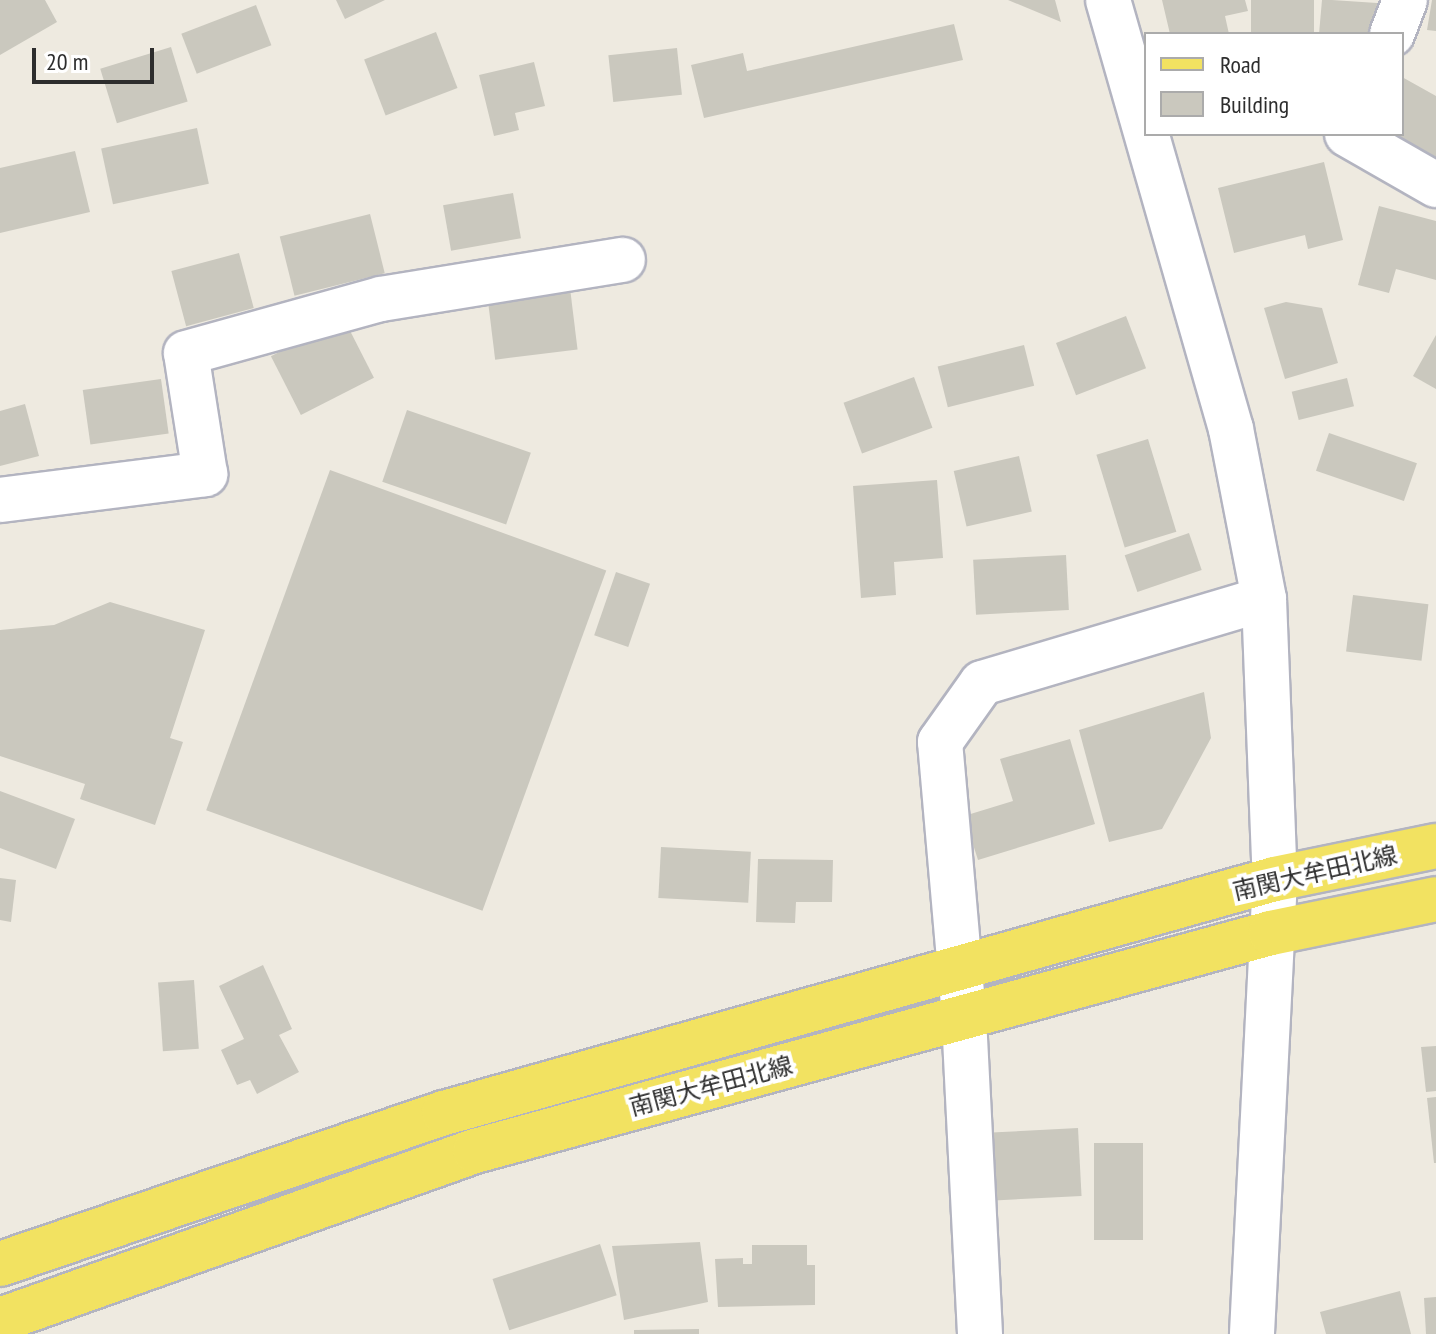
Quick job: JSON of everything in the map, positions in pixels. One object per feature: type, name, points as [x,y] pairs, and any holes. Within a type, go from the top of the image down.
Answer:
[{"type":"main road","name":"南関大牟田北線","points":[[0,1264],[444,1113],[961,970],[1275,879],[1436,846]]},
{"type":"main road","name":"南関大牟田北線","points":[[0,1320],[475,1151],[1271,933],[1436,899]]},
{"type":"street","points":[[1108,0],[1144,105]]},
{"type":"street","points":[[1393,32],[1405,0]]},
{"type":"street","points":[[1152,136],[1231,429],[1264,599],[1275,879],[1252,1334]]},
{"type":"street","points":[[1350,136],[1436,185]]},
{"type":"street","points":[[0,500],[205,474],[186,353],[381,299],[623,260]]},
{"type":"street","points":[[980,1334],[961,970],[940,742],[982,683],[1264,599]]},
{"type":"building","points":[[0,0],[45,0],[57,22],[0,55]]},
{"type":"building","points":[[336,0],[385,0],[345,19]]},
{"type":"building","points":[[1008,0],[1055,0],[1061,22]]},
{"type":"building","points":[[1162,0],[1245,0],[1248,11],[1225,16],[1229,32],[1170,32]]},
{"type":"building","points":[[1251,0],[1314,0],[1314,32],[1251,32]]},
{"type":"building","points":[[1322,0],[1392,4],[1380,32],[1319,32]]},
{"type":"building","points":[[1432,0],[1436,0],[1436,31],[1427,30]]},
{"type":"building","points":[[256,5],[271,45],[197,74],[181,34]]},
{"type":"building","points":[[954,24],[963,60],[704,118],[691,65],[743,53],[747,71]]},
{"type":"building","points":[[436,32],[458,88],[386,116],[364,60]]},
{"type":"building","points":[[171,47],[188,102],[117,123],[100,69]]},
{"type":"building","points":[[677,48],[682,95],[613,102],[608,55]]},
{"type":"building","points":[[534,62],[545,106],[515,113],[519,130],[494,136],[479,75]]},
{"type":"building","points":[[1404,78],[1436,96],[1436,161],[1392,136],[1404,136]]},
{"type":"building","points":[[197,128],[209,184],[113,204],[101,148]]},
{"type":"building","points":[[75,151],[90,212],[0,233],[0,168]]},
{"type":"building","points":[[1324,162],[1343,240],[1308,249],[1305,235],[1234,253],[1218,188]]},
{"type":"building","points":[[513,193],[521,238],[451,251],[443,205]]},
{"type":"building","points":[[1379,206],[1436,221],[1436,280],[1396,269],[1389,293],[1358,285]]},
{"type":"building","points":[[370,214],[385,273],[295,296],[280,236]]},
{"type":"building","points":[[239,253],[254,308],[186,326],[171,271]]},
{"type":"building","points":[[570,288],[578,350],[495,360],[488,298]]},
{"type":"building","points":[[1286,302],[1322,308],[1338,363],[1285,379],[1264,308]]},
{"type":"building","points":[[1126,316],[1146,368],[1076,395],[1056,343]]},
{"type":"building","points":[[344,319],[374,378],[301,415],[271,356]]},
{"type":"building","points":[[1436,335],[1436,389],[1413,376]]},
{"type":"building","points":[[1024,345],[1034,386],[948,407],[938,367]]},
{"type":"building","points":[[914,377],[932,428],[862,453],[844,403]]},
{"type":"building","points":[[1347,378],[1354,406],[1299,420],[1292,392]]},
{"type":"building","points":[[161,379],[169,433],[90,444],[83,390]]},
{"type":"building","points":[[25,404],[39,456],[0,466],[0,411]]},
{"type":"building","points":[[407,410],[531,453],[506,525],[382,482]]},
{"type":"building","points":[[1329,433],[1417,463],[1404,501],[1316,471]]},
{"type":"building","points":[[1148,439],[1176,532],[1125,548],[1096,455]]},
{"type":"building","points":[[1019,456],[1032,512],[967,527],[954,471]]},
{"type":"building","points":[[330,470],[606,571],[482,911],[206,810]]},
{"type":"building","points":[[937,480],[943,558],[894,562],[896,595],[861,598],[853,486]]},
{"type":"building","points":[[1189,533],[1202,570],[1137,592],[1125,555]]},
{"type":"building","points":[[1066,555],[1069,610],[976,615],[973,560]]},
{"type":"building","points":[[616,572],[650,584],[628,647],[594,635]]},
{"type":"building","points":[[1353,595],[1428,604],[1421,661],[1346,652]]},
{"type":"building","points":[[110,602],[205,630],[170,738],[183,742],[155,825],[80,799],[85,784],[0,756],[0,630],[54,625]]},
{"type":"building","points":[[1204,692],[1211,738],[1162,829],[1109,842],[1079,730]]},
{"type":"building","points":[[1070,739],[1095,824],[978,860],[964,816],[1013,801],[1000,759]]},
{"type":"building","points":[[0,791],[75,819],[56,869],[0,848]]},
{"type":"building","points":[[661,847],[751,852],[748,903],[658,898]]},
{"type":"building","points":[[758,859],[833,860],[832,902],[796,902],[795,923],[756,922]]},
{"type":"building","points":[[0,878],[16,880],[11,922],[0,920]]},
{"type":"building","points":[[263,965],[292,1029],[279,1035],[299,1072],[257,1094],[250,1080],[237,1085],[221,1050],[244,1039],[219,986]]},
{"type":"building","points":[[194,980],[199,1049],[163,1051],[158,983]]},
{"type":"building","points":[[1436,1046],[1436,1091],[1426,1092],[1421,1047]]},
{"type":"building","points":[[1436,1097],[1436,1163],[1434,1163],[1427,1098]]},
{"type":"building","points":[[1078,1128],[1082,1196],[990,1201],[986,1133]]},
{"type":"building","points":[[1094,1143],[1143,1143],[1143,1240],[1094,1240]]},
{"type":"building","points":[[700,1242],[708,1302],[624,1320],[612,1246]]},
{"type":"building","points":[[600,1244],[617,1295],[509,1330],[493,1279]]},
{"type":"building","points":[[752,1245],[807,1245],[807,1265],[815,1265],[815,1305],[718,1307],[715,1259],[743,1258],[743,1264],[752,1264]]},
{"type":"building","points":[[1400,1291],[1411,1334],[1326,1334],[1320,1312]]},
{"type":"building","points":[[1436,1297],[1436,1334],[1426,1334],[1424,1298]]},
{"type":"building","points":[[699,1329],[699,1334],[634,1334],[634,1330]]}]
